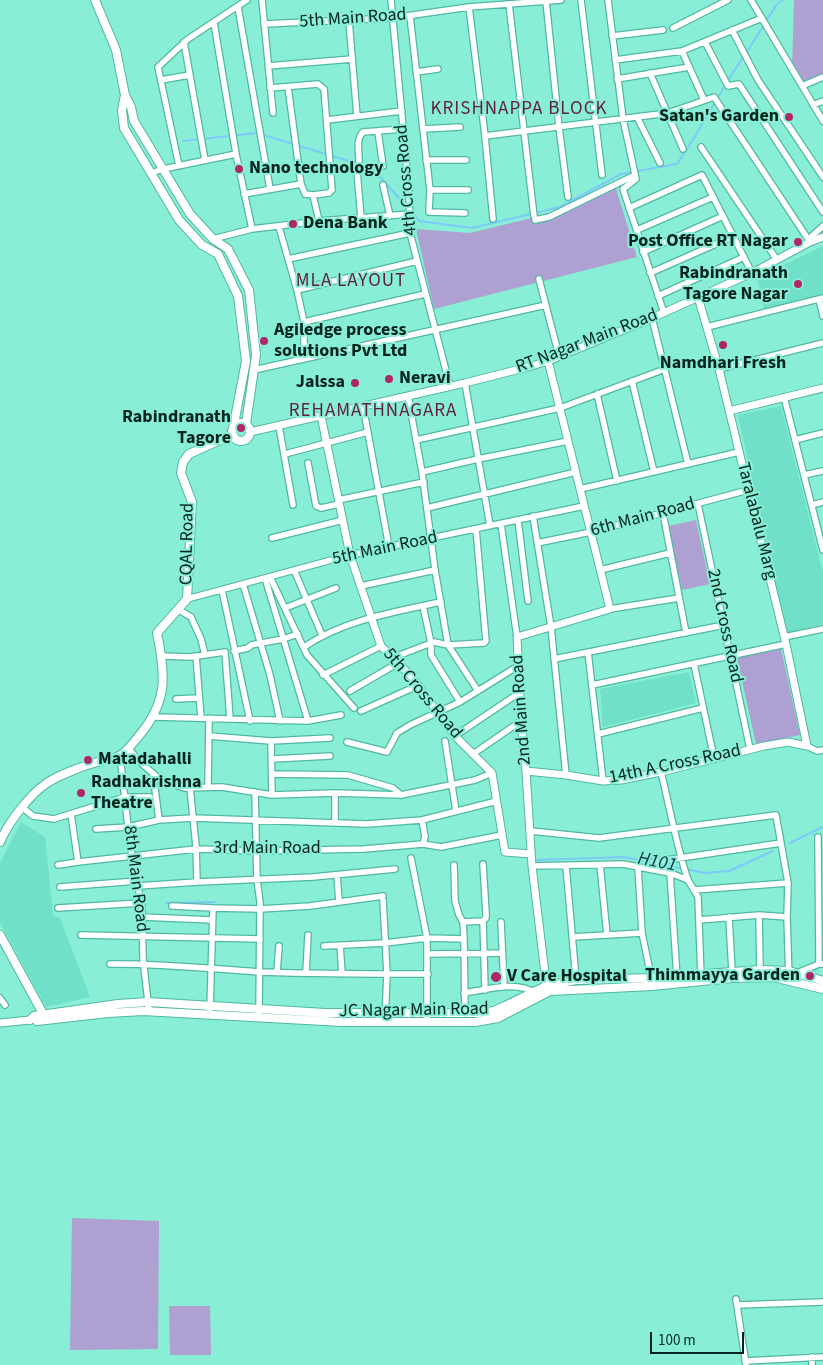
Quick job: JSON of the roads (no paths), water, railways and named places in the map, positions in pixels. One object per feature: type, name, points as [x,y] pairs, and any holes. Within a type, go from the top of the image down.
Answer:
[{"type":"main road","points":[[95,0],[116,50],[125,95],[131,107],[134,121],[190,214],[213,239],[228,248],[249,290],[256,355],[248,438],[244,441],[238,440],[233,433],[246,360],[238,296],[218,254],[202,245],[179,220],[124,128],[122,110],[125,95]]},
{"type":"main road","points":[[233,433],[240,423],[248,428]]},
{"type":"main road","name":"CQAL Road","points":[[0,842],[2,835],[22,807],[50,781],[95,763],[120,756],[154,717],[163,689],[164,676],[158,631],[187,599],[192,502],[181,473],[183,462],[189,454],[233,433]]},
{"type":"main road","points":[[0,935],[45,1017]]},
{"type":"main road","name":"JC Nagar Main Road","points":[[547,989],[591,988],[701,978],[732,972],[760,970],[823,980]]},
{"type":"main road","name":"JC Nagar Main Road","points":[[30,1020],[34,1016],[45,1017],[148,1002],[210,1010],[259,1013],[465,1014],[494,1010],[547,989],[576,980],[652,982],[677,977],[732,978],[792,975],[823,989]]},
{"type":"main road","name":"JC Nagar Main Road","points":[[259,1013],[318,1021],[474,1022],[498,1018],[536,994]]},
{"type":"main road","name":"JC Nagar Main Road","points":[[107,1009],[149,1011],[210,1010]]},
{"type":"street","points":[[178,166],[158,67],[184,42],[247,0]]},
{"type":"street","points":[[262,0],[273,113]]},
{"type":"street","name":"4th Cross Road","points":[[391,0],[410,207],[410,233],[450,386]]},
{"type":"street","name":"5th Main Road","points":[[264,24],[392,18],[498,2],[509,4],[562,0]]},
{"type":"street","points":[[581,0],[602,175]]},
{"type":"street","points":[[608,0],[622,119],[636,179],[623,189],[664,313]]},
{"type":"street","points":[[673,28],[728,0]]},
{"type":"street","points":[[751,0],[823,121]]},
{"type":"street","points":[[546,1],[568,197]]},
{"type":"street","points":[[509,4],[534,214],[549,217],[634,171]]},
{"type":"street","points":[[238,7],[270,189]]},
{"type":"street","points":[[469,7],[493,219]]},
{"type":"street","points":[[410,16],[430,190],[429,212],[465,212]]},
{"type":"street","points":[[349,21],[357,116]]},
{"type":"street","points":[[615,60],[682,51],[732,30],[764,21]]},
{"type":"street","points":[[214,23],[236,154],[252,229]]},
{"type":"street","points":[[612,36],[663,30]]},
{"type":"street","points":[[732,30],[758,80],[823,177]]},
{"type":"street","points":[[184,42],[205,160]]},
{"type":"street","points":[[705,42],[727,83],[739,84],[823,212]]},
{"type":"street","points":[[682,51],[704,100]]},
{"type":"street","points":[[268,66],[352,59]]},
{"type":"street","points":[[618,79],[689,67]]},
{"type":"street","points":[[416,72],[438,69]]},
{"type":"street","points":[[650,73],[684,149]]},
{"type":"street","points":[[161,80],[190,75]]},
{"type":"street","points":[[802,86],[823,77]]},
{"type":"street","points":[[270,88],[318,84],[324,88],[332,190],[329,193],[305,194],[300,184],[288,87]]},
{"type":"street","points":[[485,136],[668,113],[704,100],[716,100],[810,242]]},
{"type":"street","points":[[813,105],[823,100]]},
{"type":"street","points":[[327,120],[402,111]]},
{"type":"street","points":[[637,117],[660,163]]},
{"type":"street","points":[[423,129],[460,127]]},
{"type":"street","points":[[361,218],[357,171],[359,167],[358,139],[363,132],[403,129]]},
{"type":"street","points":[[378,132],[383,166]]},
{"type":"street","points":[[701,146],[777,260]]},
{"type":"street","points":[[151,173],[162,169],[236,154]]},
{"type":"street","points":[[426,160],[466,160]]},
{"type":"street","points":[[629,208],[702,175],[752,273]]},
{"type":"street","points":[[244,194],[300,184]]},
{"type":"street","points":[[383,185],[390,216]]},
{"type":"street","points":[[430,190],[468,190]]},
{"type":"street","points":[[313,195],[319,221]]},
{"type":"street","points":[[636,230],[713,197]]},
{"type":"street","points":[[213,239],[252,229],[319,221],[410,214]]},
{"type":"street","points":[[643,252],[723,216]]},
{"type":"street","points":[[810,242],[812,236],[823,226]]},
{"type":"street","points":[[279,227],[304,322],[304,358]]},
{"type":"street","points":[[288,259],[410,233]]},
{"type":"street","points":[[650,272],[734,236]]},
{"type":"street","name":"RT Nagar Main Road","points":[[248,428],[279,426],[528,367],[664,313],[752,273],[823,237]]},
{"type":"street","points":[[658,296],[744,257]]},
{"type":"street","points":[[297,290],[417,261]]},
{"type":"street","points":[[539,279],[559,356]]},
{"type":"street","points":[[304,322],[425,294]]},
{"type":"street","name":"Taralabalu Marg","points":[[698,297],[719,369],[785,641],[807,746]]},
{"type":"street","points":[[707,327],[821,298],[823,316]]},
{"type":"street","points":[[254,370],[546,305]]},
{"type":"street","points":[[652,318],[688,464]]},
{"type":"street","points":[[719,369],[823,343]]},
{"type":"street","points":[[548,360],[610,609],[679,598]]},
{"type":"street","points":[[416,440],[472,426],[560,408],[665,369]]},
{"type":"street","points":[[632,381],[654,472]]},
{"type":"street","points":[[465,383],[490,526]]},
{"type":"street","points":[[729,411],[823,388]]},
{"type":"street","points":[[598,394],[617,481]]},
{"type":"street","points":[[408,396],[424,482],[435,570],[448,645],[478,691]]},
{"type":"street","points":[[784,398],[823,550]]},
{"type":"street","points":[[363,406],[389,547]]},
{"type":"street","name":"5th Cross Road","points":[[321,416],[350,555],[381,646],[418,686],[455,736],[492,773]]},
{"type":"street","points":[[279,426],[294,505]]},
{"type":"street","points":[[285,454],[368,432]]},
{"type":"street","points":[[795,440],[823,433]]},
{"type":"street","points":[[422,472],[568,440]]},
{"type":"street","points":[[580,489],[739,452]]},
{"type":"street","points":[[308,463],[316,506],[321,508],[379,491],[424,482]]},
{"type":"street","points":[[804,475],[823,471]]},
{"type":"street","points":[[427,508],[576,472]]},
{"type":"street","name":"6th Main Road","points":[[537,543],[591,532],[748,490]]},
{"type":"street","points":[[812,505],[823,502]]},
{"type":"street","name":"2nd Cross Road","points":[[698,504],[750,749]]},
{"type":"street","name":"5th Main Road","points":[[187,599],[350,555],[584,506]]},
{"type":"street","points":[[663,513],[686,634]]},
{"type":"street","points":[[533,516],[551,627],[566,775]]},
{"type":"street","points":[[272,538],[343,520]]},
{"type":"street","points":[[518,520],[528,601]]},
{"type":"street","points":[[500,524],[517,637]]},
{"type":"street","points":[[392,658],[431,643],[448,645],[484,643],[487,639],[476,529]]},
{"type":"street","points":[[600,570],[670,553]]},
{"type":"street","points":[[294,570],[322,634]]},
{"type":"street","points":[[361,586],[435,570]]},
{"type":"street","points":[[268,577],[286,608],[307,655],[354,708]]},
{"type":"street","points":[[268,577],[283,639],[308,721]]},
{"type":"street","points":[[244,584],[270,675],[280,721]]},
{"type":"street","points":[[286,608],[336,588]]},
{"type":"street","points":[[222,590],[250,721]]},
{"type":"street","points":[[304,647],[322,634],[372,618],[441,602]]},
{"type":"street","points":[[423,606],[431,643],[431,655],[460,702]]},
{"type":"street","name":"2nd Main Road","points":[[547,989],[532,866],[531,831],[520,720],[517,637],[610,609]]},
{"type":"street","points":[[179,610],[191,617],[201,639],[205,655]]},
{"type":"street","points":[[554,659],[724,625]]},
{"type":"street","points":[[592,685],[731,656],[823,629]]},
{"type":"street","points":[[234,651],[298,634]]},
{"type":"street","points":[[323,675],[381,646]]},
{"type":"street","points":[[162,656],[196,656],[225,652],[230,719]]},
{"type":"street","points":[[588,652],[603,781]]},
{"type":"street","points":[[196,656],[201,718]]},
{"type":"street","points":[[350,691],[398,663]]},
{"type":"street","points":[[694,664],[714,758]]},
{"type":"street","points":[[347,742],[387,752],[397,733],[460,702],[518,666]]},
{"type":"street","points":[[361,711],[418,686]]},
{"type":"street","points":[[455,736],[519,693]]},
{"type":"street","points":[[176,699],[199,698]]},
{"type":"street","points":[[598,734],[703,708]]},
{"type":"street","points":[[154,717],[250,721],[308,721],[341,715]]},
{"type":"street","points":[[208,787],[209,718]]},
{"type":"street","points":[[473,754],[520,720]]},
{"type":"street","points":[[209,736],[271,741],[330,738]]},
{"type":"street","points":[[271,741],[272,795]]},
{"type":"street","points":[[445,741],[456,811]]},
{"type":"street","name":"14th A Cross Road","points":[[526,772],[566,775],[603,781],[621,780],[661,772],[750,749],[788,742],[807,746],[817,751],[823,750]]},
{"type":"street","points":[[128,748],[162,782],[184,788],[222,787],[272,795],[335,793],[402,795],[475,780],[492,773],[505,852],[531,854]]},
{"type":"street","name":"8th Main Road","points":[[120,756],[132,857],[141,903],[142,937],[149,1011]]},
{"type":"street","points":[[272,759],[330,756]]},
{"type":"street","points":[[661,772],[680,857],[688,880],[698,897],[701,978]]},
{"type":"street","points":[[153,773],[160,820]]},
{"type":"street","points":[[272,774],[348,775],[394,788],[402,795]]},
{"type":"street","points":[[190,788],[197,882]]},
{"type":"street","points":[[255,792],[257,880],[260,909],[259,1013]]},
{"type":"street","points":[[335,793],[335,823]]},
{"type":"street","points":[[22,807],[33,816],[54,819],[125,797],[150,797]]},
{"type":"street","points":[[96,829],[128,827],[160,820],[193,818],[367,824],[422,820],[497,802]]},
{"type":"street","points":[[71,814],[78,862]]},
{"type":"street","points":[[531,831],[599,838],[776,815],[788,883],[787,917],[792,975],[821,964],[818,837]]},
{"type":"street","points":[[422,820],[425,836],[424,844]]},
{"type":"street","name":"3rd Main Road","points":[[58,865],[196,849],[257,851],[364,849],[424,844],[441,847],[502,835]]},
{"type":"street","points":[[653,870],[653,862],[781,843]]},
{"type":"street","points":[[411,858],[427,938],[428,974],[426,992],[428,1022]]},
{"type":"street","points":[[454,864],[455,902],[458,915],[463,922],[465,1014]]},
{"type":"street","points":[[483,864],[486,913],[486,918],[483,921],[485,990]]},
{"type":"street","points":[[532,866],[623,864],[670,873],[688,880]]},
{"type":"street","points":[[600,865],[607,935]]},
{"type":"street","points":[[566,866],[576,980]]},
{"type":"street","points":[[638,867],[642,933],[652,982]]},
{"type":"street","points":[[60,887],[337,876],[395,869]]},
{"type":"street","points":[[670,873],[677,977]]},
{"type":"street","points":[[337,876],[339,901]]},
{"type":"street","points":[[694,890],[788,883]]},
{"type":"street","points":[[172,906],[260,909],[383,898],[387,974],[385,1022]]},
{"type":"street","points":[[58,908],[141,903]]},
{"type":"street","points":[[210,1010],[213,908]]},
{"type":"street","points":[[698,920],[759,915],[787,917]]},
{"type":"street","points":[[759,915],[760,970]]},
{"type":"street","points":[[142,916],[212,920]]},
{"type":"street","points":[[729,917],[732,972]]},
{"type":"street","points":[[463,922],[483,921]]},
{"type":"street","points":[[501,922],[504,987]]},
{"type":"street","points":[[572,937],[642,933]]},
{"type":"street","points":[[81,935],[260,939]]},
{"type":"street","points":[[306,973],[308,935]]},
{"type":"street","points":[[324,946],[385,943],[427,938],[464,939]]},
{"type":"street","points":[[340,945],[342,974]]},
{"type":"street","points":[[277,972],[279,946]]},
{"type":"street","points":[[428,954],[502,953]]},
{"type":"street","points":[[110,964],[144,963],[260,972],[428,974]]},
{"type":"street","points":[[464,993],[520,986],[536,994]]},
{"type":"street","points":[[0,998],[4,1005]]},
{"type":"street","name":"JC Nagar Main Road","points":[[0,1023],[30,1020]]},
{"type":"street","points":[[823,1302],[736,1302],[745,1363],[823,1357]]},
{"type":"street","points":[[812,1357],[812,1365]]},
{"type":"waterway","points":[[766,21],[777,4],[783,0]]},
{"type":"waterway","points":[[746,53],[764,25]]},
{"type":"waterway","points":[[412,212],[419,221],[472,228],[560,207],[621,174],[677,164],[743,57]]},
{"type":"waterway","points":[[183,141],[257,133],[372,168],[407,207]]},
{"type":"waterway","name":"H101","points":[[790,843],[823,827]]},
{"type":"waterway","name":"H101","points":[[659,864],[705,873],[729,871],[773,851]]},
{"type":"waterway","name":"H101","points":[[537,860],[623,857],[651,862]]},
{"type":"waterway","name":"H101","points":[[166,903],[215,902]]},
{"type":"place","name":"Satan's Garden","points":[[789,117]]},
{"type":"place","name":"Nano technology","points":[[239,169]]},
{"type":"place","name":"Dena Bank","points":[[293,224]]},
{"type":"place","name":"Post Office RT Nagar","points":[[798,242]]},
{"type":"place","name":"Rabindranath Tagore Nagar","points":[[798,284]]},
{"type":"place","name":"Agiledge process solutions Pvt Ltd","points":[[264,341]]},
{"type":"place","name":"Namdhari Fresh","points":[[723,345]]},
{"type":"place","name":"Neravi","points":[[389,379]]},
{"type":"place","name":"Jalssa","points":[[355,383]]},
{"type":"place","name":"Rabindranath Tagore","points":[[241,428]]},
{"type":"place","name":"Matadahalli","points":[[88,760]]},
{"type":"place","name":"Radhakrishna Theatre","points":[[81,793]]},
{"type":"place","name":"Thimmayya Garden","points":[[810,976]]},
{"type":"place","name":"V Care Hospital","points":[[496,977]]},
{"type":"district","name":"KRISHNAPPA BLOCK","points":[[519,110]]},
{"type":"district","name":"MLA LAYOUT","points":[[351,282]]},
{"type":"district","name":"REHAMATHNAGARA","points":[[373,412]]}]
